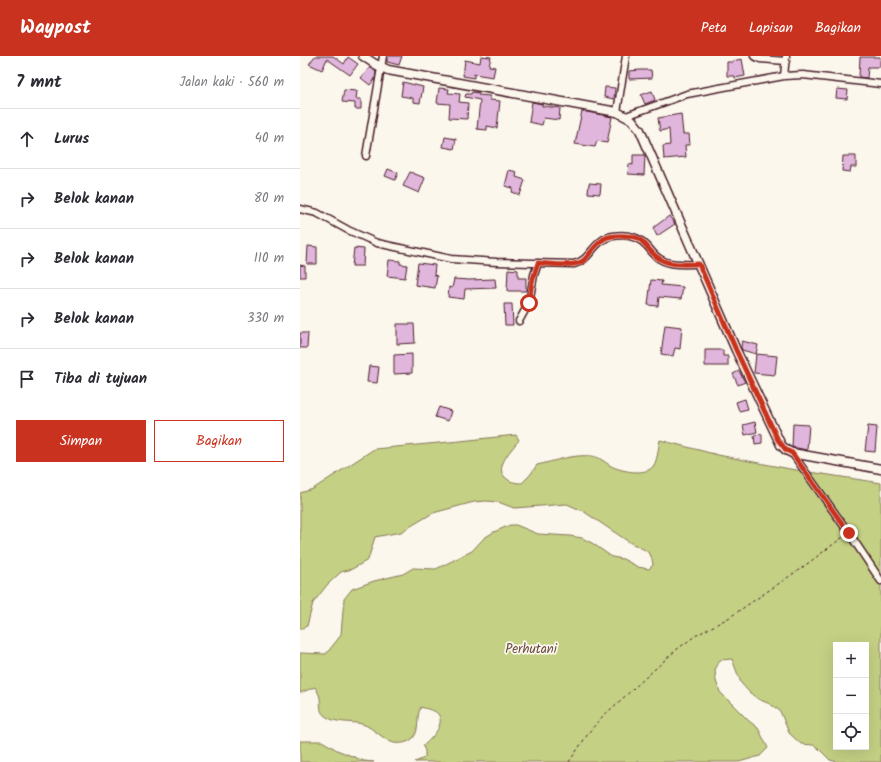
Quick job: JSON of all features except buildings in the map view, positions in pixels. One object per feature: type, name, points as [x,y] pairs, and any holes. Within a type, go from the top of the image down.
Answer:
[{"type":"street","points":[[363,56],[381,68],[617,112],[634,122],[640,130],[736,350],[778,440],[786,450],[792,453],[881,469]]},
{"type":"street","points":[[366,156],[383,56]]},
{"type":"street","points":[[617,112],[626,56]]},
{"type":"street","points":[[754,56],[760,59],[786,58],[784,76]]},
{"type":"street","points":[[626,116],[687,94],[784,76],[803,75],[881,84]]},
{"type":"street","points":[[300,209],[317,213],[348,230],[377,243],[451,259],[574,264],[580,263],[585,259],[600,241],[606,237],[628,236],[642,240],[655,256],[667,262],[699,264]]},
{"type":"street","points":[[519,322],[529,303],[532,282],[538,263]]},
{"type":"street","points":[[792,453],[881,581]]},
{"type":"path","points":[[569,762],[590,731],[601,718],[676,650],[695,636],[730,617],[803,567],[849,533]]},
{"type":"green space","name":"Perhutani","points":[[516,435],[519,440],[503,462],[502,472],[510,481],[522,483],[537,465],[578,456],[592,456],[621,470],[634,472],[646,471],[651,469],[654,465],[660,440],[718,455],[790,469],[881,483],[881,762],[838,762],[830,760],[813,745],[801,744],[789,733],[780,711],[770,704],[758,699],[741,683],[732,659],[720,660],[715,670],[716,681],[720,692],[758,728],[768,748],[760,756],[739,762],[415,762],[425,757],[423,746],[433,736],[439,727],[440,718],[435,712],[421,707],[418,715],[415,736],[403,743],[394,743],[362,724],[337,721],[328,718],[322,713],[320,697],[315,687],[300,693],[300,653],[326,654],[341,634],[344,599],[352,589],[374,581],[403,574],[413,568],[436,569],[472,551],[484,538],[510,525],[516,525],[538,534],[582,538],[612,557],[623,559],[638,567],[649,569],[653,565],[650,554],[645,550],[629,542],[583,511],[567,504],[514,508],[498,502],[474,502],[433,513],[401,532],[375,537],[368,560],[352,569],[341,572],[327,585],[313,603],[307,626],[300,629],[300,493],[313,489],[374,449]]},
{"type":"green space","points":[[300,741],[322,741],[337,750],[364,761],[374,762],[300,762]]},
{"type":"route","points":[[529,303],[532,282],[538,263],[580,263],[600,241],[606,237],[628,236],[636,238],[642,240],[660,260],[675,264],[699,264],[736,350],[778,440],[786,450],[792,453],[849,533]]}]
